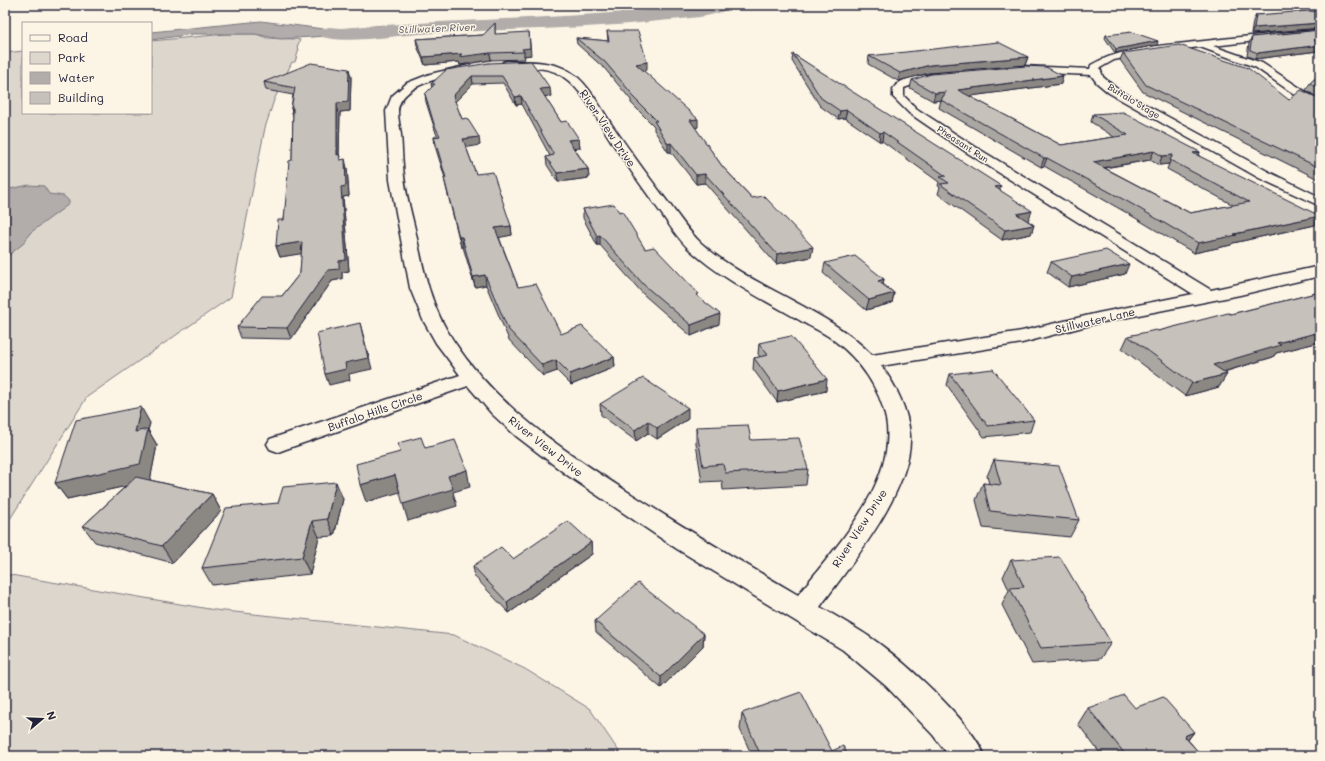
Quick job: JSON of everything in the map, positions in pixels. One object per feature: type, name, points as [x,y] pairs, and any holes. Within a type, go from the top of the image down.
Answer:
[{"type":"street","points":[[1009,70],[1048,69],[1095,72],[1095,67],[1098,63],[1119,55],[1198,44],[1273,36],[1320,33]]},
{"type":"street","points":[[1198,44],[1259,65],[1308,100],[1320,105]]},
{"type":"street","name":"River View Drive","points":[[802,610],[879,502],[894,469],[899,447],[897,420],[892,404],[877,374],[856,348],[837,334],[725,270],[695,246],[681,230],[626,155],[584,91],[567,74],[557,69],[541,66],[488,66],[443,73],[411,85],[396,98],[392,111],[397,180],[419,288],[432,320],[442,337],[472,378],[499,409],[524,431],[575,469],[686,542],[853,641],[896,676],[944,724],[969,756]]},
{"type":"street","name":"Buffalo Stage","points":[[1095,72],[1100,80],[1119,94],[1264,175],[1320,202]]},
{"type":"street","name":"Pheasant Run","points":[[950,75],[920,79],[905,83],[898,89],[898,97],[913,111],[970,148],[1208,296]]},
{"type":"street","name":"Stillwater Lane","points":[[868,362],[1022,337],[1098,318],[1208,296],[1320,271]]},
{"type":"street","name":"Buffalo Hills Circle","points":[[278,444],[472,378]]},
{"type":"green space","points":[[226,34],[256,34],[267,38],[300,40],[297,47],[299,49],[295,62],[292,62],[274,100],[265,128],[231,297],[87,397],[5,527],[5,53],[22,51],[22,114],[152,114],[152,41]]},
{"type":"green space","points":[[5,574],[215,610],[454,635],[525,669],[590,709],[622,756],[5,756]]},
{"type":"water","points":[[261,21],[331,30],[385,25],[390,32],[280,39],[255,34],[193,34],[152,40],[152,32]]},
{"type":"water","points":[[29,185],[44,186],[49,194],[64,196],[69,201],[69,204],[30,233],[24,243],[5,258],[5,190]]},
{"type":"building","points":[[1309,11],[1320,12],[1320,23],[1254,28],[1256,15]]},
{"type":"building","points":[[495,23],[495,34],[529,32],[530,48],[522,49],[524,52],[490,53],[459,57],[462,54],[423,57],[416,39],[483,35]]},
{"type":"building","points":[[1320,30],[1320,40],[1314,40],[1320,45],[1258,53],[1250,50],[1252,37]]},
{"type":"building","points":[[607,31],[638,31],[647,62],[636,64],[698,119],[690,120],[722,166],[752,198],[764,196],[813,247],[777,254],[705,174],[696,175],[671,143],[668,144],[654,121],[657,121],[631,95],[633,95],[605,62],[576,38],[609,41]]},
{"type":"building","points":[[1132,32],[1158,41],[1116,49],[1106,35]]},
{"type":"building","points":[[998,42],[1028,57],[930,65],[900,73],[869,56]]},
{"type":"building","points":[[1179,45],[1248,68],[1289,100],[1301,90],[1320,99],[1320,168],[1146,85],[1123,53]]},
{"type":"building","points":[[793,54],[1001,186],[995,187],[1032,211],[1017,214],[1034,225],[1005,230],[940,184],[949,183],[940,177],[946,176],[883,132],[880,133],[847,110],[840,111],[821,98]]},
{"type":"building","points":[[531,61],[550,88],[540,89],[561,122],[567,121],[579,139],[568,140],[588,169],[557,173],[546,157],[554,155],[521,96],[515,97],[502,76],[472,76],[453,96],[462,119],[467,118],[479,137],[463,139],[476,174],[493,172],[511,226],[495,228],[518,287],[536,284],[561,334],[582,326],[614,357],[570,374],[556,360],[542,365],[508,329],[485,275],[473,277],[462,237],[459,237],[444,178],[446,178],[434,137],[440,136],[434,124],[425,94],[435,84],[431,84],[446,70],[489,63]]},
{"type":"building","points":[[311,63],[349,69],[348,102],[337,103],[337,155],[339,154],[340,160],[345,159],[346,186],[341,187],[346,260],[339,261],[339,269],[328,270],[287,328],[237,327],[262,296],[282,296],[300,273],[302,242],[276,246],[278,220],[284,220],[289,161],[292,160],[293,108],[291,108],[295,88],[264,82]]},
{"type":"building","points":[[1026,66],[1046,67],[1063,76],[958,90],[1061,145],[1128,135],[1093,114],[1123,112],[1200,152],[1193,153],[1320,216],[1198,243],[1130,203],[1047,158],[1044,158],[941,100],[946,92],[935,93],[912,80],[931,74]],"holes":[[[1154,151],[1162,156],[1173,155],[1170,160],[1249,202],[1190,213],[1093,162]]]},
{"type":"building","points":[[1320,74],[1320,89],[1310,83]]},
{"type":"building","points":[[614,204],[619,212],[622,211],[645,249],[654,247],[699,294],[696,295],[720,314],[691,325],[644,285],[600,235],[597,236],[583,209]]},
{"type":"building","points":[[1106,250],[1129,264],[1072,277],[1051,262]]},
{"type":"building","points":[[855,256],[884,279],[878,281],[894,293],[869,300],[825,263]]},
{"type":"building","points":[[1320,292],[1320,332],[1277,343],[1281,345],[1213,365],[1227,374],[1192,383],[1128,336],[1156,330],[1158,331]]},
{"type":"building","points":[[360,323],[368,358],[345,363],[346,369],[325,374],[317,333]]},
{"type":"building","points":[[791,336],[827,379],[778,391],[754,358],[768,355],[759,343]]},
{"type":"building","points":[[993,369],[1034,420],[988,426],[950,374]]},
{"type":"building","points":[[643,378],[688,408],[657,428],[648,421],[635,430],[600,404]]},
{"type":"building","points":[[141,407],[135,432],[148,429],[140,464],[55,483],[76,420]]},
{"type":"building","points":[[748,425],[751,440],[799,438],[808,469],[725,473],[723,464],[703,466],[696,427]]},
{"type":"building","points":[[421,437],[425,448],[455,440],[467,470],[448,476],[453,489],[403,504],[395,475],[360,485],[356,464],[400,452],[398,443]]},
{"type":"building","points":[[994,460],[1059,466],[1079,520],[990,511],[983,483],[1001,485]]},
{"type":"building","points":[[136,477],[212,494],[162,546],[83,526]]},
{"type":"building","points":[[336,482],[327,519],[312,521],[302,557],[202,568],[226,508],[278,503],[283,487]]},
{"type":"building","points":[[568,521],[591,542],[507,602],[473,566],[501,547],[513,559]]},
{"type":"building","points":[[1060,557],[1111,643],[1041,648],[1010,588],[1024,587],[1011,560]]},
{"type":"building","points":[[638,583],[704,634],[661,677],[595,621]]},
{"type":"building","points":[[801,692],[832,751],[843,746],[848,756],[761,756],[742,713]]},
{"type":"building","points":[[1124,695],[1135,708],[1163,697],[1194,732],[1184,736],[1202,756],[1119,756],[1125,754],[1088,708]]},
{"type":"waterway","name":"Stillwater River","points":[[329,33],[341,34],[420,28],[542,24],[643,17],[717,8],[723,5]]}]
